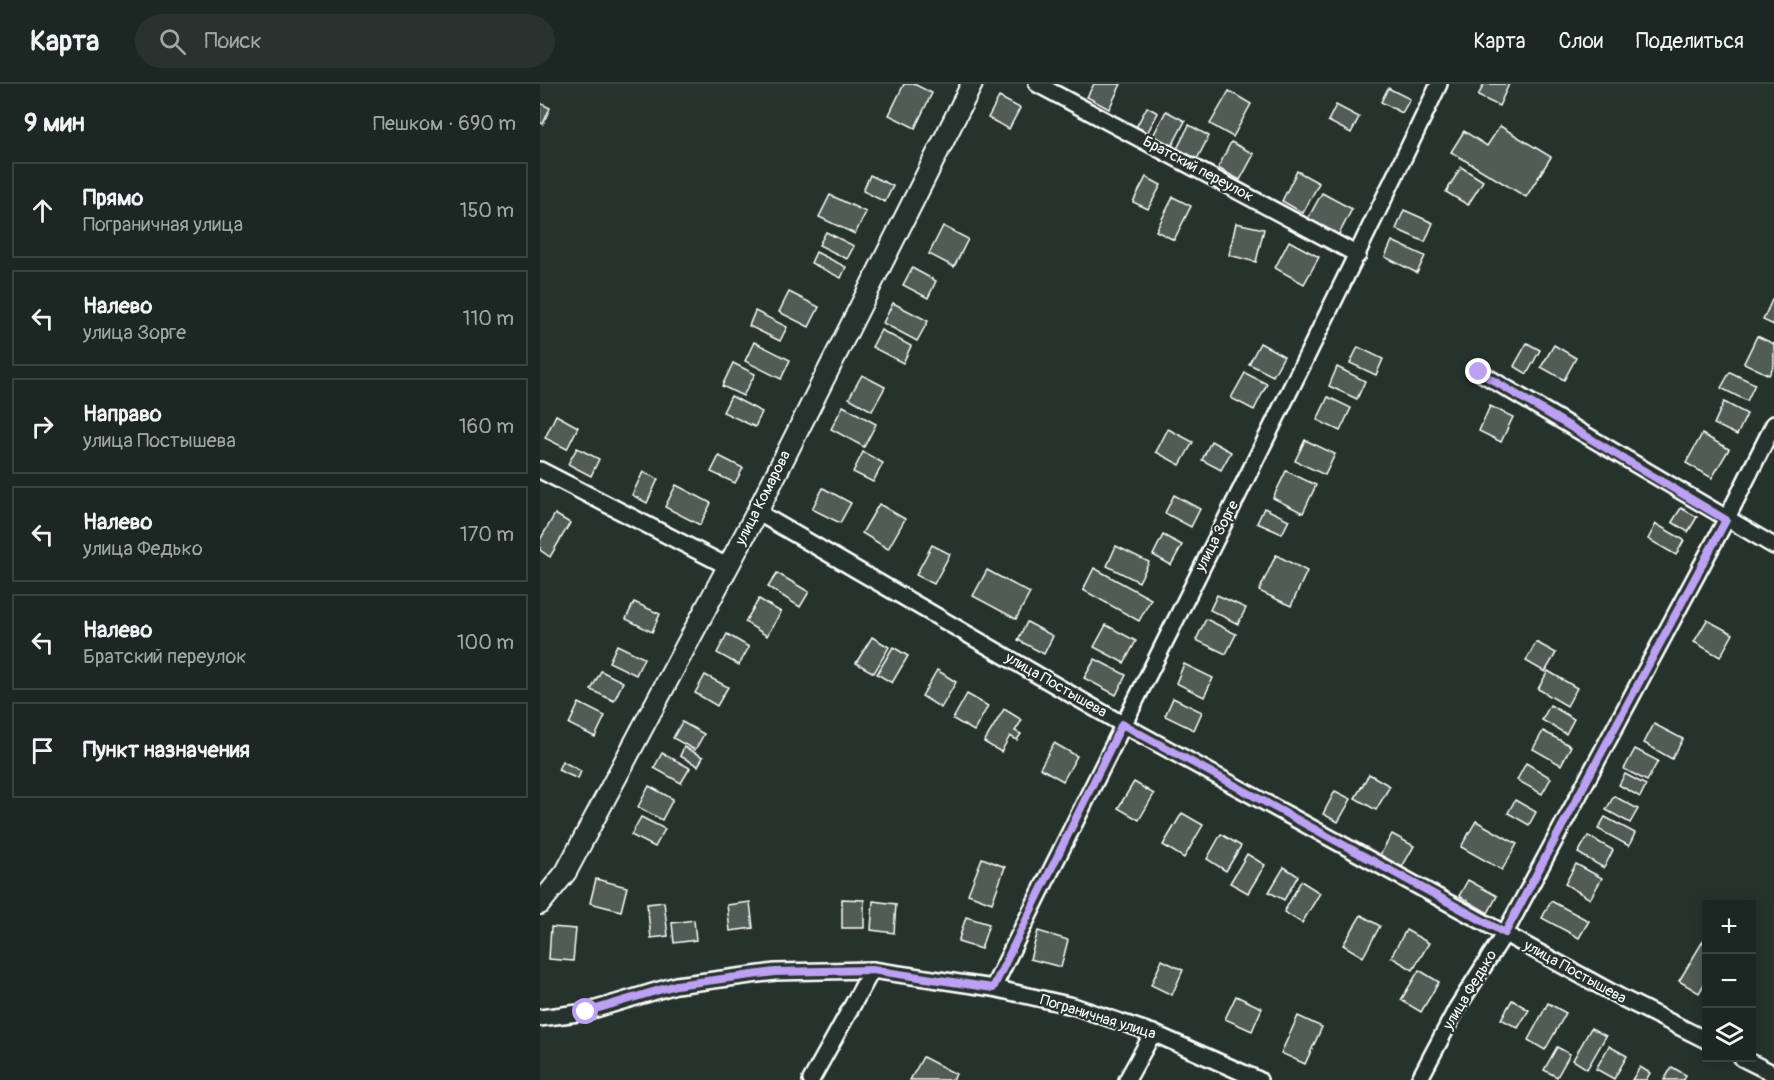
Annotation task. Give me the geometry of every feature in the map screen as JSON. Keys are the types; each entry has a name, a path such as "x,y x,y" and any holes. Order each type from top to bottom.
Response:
{"street":[{"name":"улица Комарова","path":"540,904 566,872 756,512 972,84"},
{"name":"Братский переулок","path":"1037,84 1358,255"},
{"name":"улица Зорге","path":"993,988 1122,724 1358,255 1440,84"},
{"path":"1479,372 1726,520 1774,546"},
{"name":"улица Федько","path":"1419,1080 1457,1008 1505,933 1726,520 1774,424"},
{"path":"540,470 727,566"},
{"name":"улица Постышева","path":"756,512 1122,724 1622,998 1702,1038"},
{"path":"811,1080 872,970"},
{"name":"Пограничная улица","path":"540,1018 586,1012 676,985 775,972 872,970 993,988 1073,1006 1153,1033 1259,1080"},
{"path":"1127,1080 1153,1033"},
{"path":"1750,1062 1774,1074"}],"building":[{"path":"904,84 914,84 932,93 915,128 889,115"},
{"path":"1094,84 1121,84 1109,109 1087,97"},
{"path":"1484,84 1509,84 1499,106 1478,96"},
{"path":"1388,88 1410,99 1402,113 1381,102"},
{"path":"1229,91 1251,104 1233,137 1210,124"},
{"path":"999,97 1020,108 1009,129 988,118"},
{"path":"540,103 550,108 543,124 540,122"},
{"path":"1336,105 1359,117 1351,133 1328,121"},
{"path":"1147,107 1158,113 1145,137 1134,131"},
{"path":"1166,111 1185,121 1172,146 1153,136"},
{"path":"1189,125 1209,136 1197,159 1177,149"},
{"path":"1500,126 1551,157 1526,197 1451,152 1464,131 1487,146"},
{"path":"1231,142 1254,154 1240,180 1218,168"},
{"path":"1461,167 1483,181 1468,205 1446,192"},
{"path":"1297,171 1319,183 1303,213 1282,201"},
{"path":"870,175 893,186 885,202 863,191"},
{"path":"1146,177 1161,185 1148,209 1133,202"},
{"path":"1322,193 1352,209 1337,238 1306,222"},
{"path":"830,195 866,212 855,234 819,217"},
{"path":"1173,197 1191,206 1174,240 1156,231"},
{"path":"1404,210 1433,223 1425,242 1396,229"},
{"path":"1236,223 1264,229 1256,262 1229,255"},
{"path":"943,226 968,239 954,267 929,254"},
{"path":"826,232 854,246 847,259 819,245"},
{"path":"1289,241 1319,257 1304,284 1275,268"},
{"path":"1392,241 1425,256 1417,273 1385,257"},
{"path":"816,252 846,267 841,278 811,263"},
{"path":"912,268 936,281 928,298 903,285"},
{"path":"789,292 819,307 809,327 779,312"},
{"path":"1772,300 1774,301 1774,325 1763,320"},
{"path":"893,303 928,321 917,341 883,323"},
{"path":"755,311 787,327 780,341 749,326"},
{"path":"881,330 911,346 903,363 872,347"},
{"path":"1757,336 1774,344 1774,365 1769,375 1744,363"},
{"path":"754,342 790,360 781,379 745,361"},
{"path":"1260,343 1284,356 1273,376 1249,364"},
{"path":"1527,343 1540,350 1527,374 1514,366"},
{"path":"1554,345 1576,358 1564,380 1541,367"},
{"path":"1358,347 1383,359 1376,375 1350,363"},
{"path":"733,363 755,374 743,396 722,386"},
{"path":"1337,367 1365,381 1357,399 1329,386"},
{"path":"1730,372 1755,384 1747,401 1721,388"},
{"path":"1245,373 1267,384 1254,410 1231,398"},
{"path":"862,375 885,387 872,411 849,398"},
{"path":"731,396 762,412 755,427 723,412"},
{"path":"1328,397 1351,408 1340,431 1317,420"},
{"path":"1724,402 1747,414 1737,435 1714,424"},
{"path":"843,406 876,424 864,447 831,429"},
{"path":"1490,406 1513,417 1501,442 1479,431"},
{"path":"556,415 578,427 567,449 545,438"},
{"path":"1168,429 1193,442 1180,465 1156,452"},
{"path":"1702,434 1729,449 1712,478 1686,463"},
{"path":"1305,440 1335,454 1325,475 1295,461"},
{"path":"1211,441 1231,452 1221,470 1202,460"},
{"path":"577,448 599,459 591,476 568,464"},
{"path":"863,452 883,463 873,482 853,472"},
{"path":"719,456 743,468 735,483 711,472"},
{"path":"1286,471 1316,485 1303,513 1273,498"},
{"path":"643,472 658,479 647,503 632,495"},
{"path":"676,485 711,503 700,525 665,507"},
{"path":"823,488 851,503 840,523 812,509"},
{"path":"1174,495 1200,509 1191,527 1165,513"},
{"path":"879,504 905,519 888,549 862,533"},
{"path":"1264,508 1289,520 1282,534 1257,523"},
{"path":"1681,508 1697,517 1688,532 1672,522"},
{"path":"555,514 570,523 550,557 540,550 540,540"},
{"path":"1656,524 1684,540 1676,555 1648,539"},
{"path":"1163,535 1182,545 1171,565 1153,555"},
{"path":"932,545 950,554 934,584 916,575"},
{"path":"1116,546 1149,562 1139,582 1107,566"},
{"path":"1276,555 1307,571 1291,606 1259,591"},
{"path":"1094,568 1151,599 1139,621 1083,590"},
{"path":"987,570 1030,593 1016,619 973,596"},
{"path":"777,573 809,592 800,607 768,587"},
{"path":"1217,595 1246,608 1238,624 1210,610"},
{"path":"759,599 781,612 767,636 745,622"},
{"path":"634,602 660,614 652,632 626,619"},
{"path":"1206,619 1236,634 1226,654 1196,640"},
{"path":"1707,620 1733,634 1720,657 1694,642"},
{"path":"1027,622 1053,636 1044,654 1018,640"},
{"path":"1106,625 1136,641 1124,663 1094,647"},
{"path":"727,634 749,647 739,665 717,653"},
{"path":"872,637 889,647 874,673 856,663"},
{"path":"1536,642 1556,653 1545,672 1526,661"},
{"path":"617,645 644,658 636,675 609,662"},
{"path":"893,647 908,656 892,683 877,674"},
{"path":"1095,659 1126,675 1116,695 1084,678"},
{"path":"1184,664 1213,678 1204,697 1176,683"},
{"path":"937,670 956,682 941,708 922,696"},
{"path":"601,671 623,682 614,701 591,690"},
{"path":"1548,671 1577,688 1567,706 1538,689"},
{"path":"705,675 728,687 717,706 695,693"},
{"path":"967,694 988,706 974,731 953,719"},
{"path":"1173,698 1202,712 1194,730 1165,716"},
{"path":"579,703 605,716 595,737 569,724"},
{"path":"1550,705 1574,719 1566,734 1542,720"},
{"path":"1004,709 1022,720 1015,731 1021,734 1017,740 1010,736 1001,752 984,742"},
{"path":"682,722 704,734 695,750 673,738"},
{"path":"1654,724 1683,739 1672,759 1644,743"},
{"path":"1543,731 1571,746 1561,765 1533,749"},
{"path":"1054,743 1077,756 1063,781 1040,768"},
{"path":"684,747 703,757 698,766 680,756"},
{"path":"1635,749 1658,761 1647,781 1624,769"},
{"path":"662,753 690,768 681,783 654,768"},
{"path":"562,761 581,771 578,779 558,770"},
{"path":"1526,763 1551,778 1542,794 1517,780"},
{"path":"1369,774 1390,786 1376,810 1355,798"},
{"path":"1625,774 1646,785 1640,797 1619,785"},
{"path":"1134,782 1154,794 1139,820 1118,808"},
{"path":"649,786 673,799 662,820 638,807"},
{"path":"1335,791 1351,799 1338,822 1323,814"},
{"path":"1614,796 1638,809 1630,823 1606,810"},
{"path":"1515,800 1536,812 1529,825 1508,813"},
{"path":"1182,813 1203,825 1184,858 1163,845"},
{"path":"641,817 665,829 655,847 631,835"},
{"path":"1605,817 1635,833 1629,846 1598,829"},
{"path":"1476,821 1517,844 1502,870 1461,847"},
{"path":"1221,834 1241,846 1226,871 1207,859"},
{"path":"1392,834 1414,846 1402,867 1380,855"},
{"path":"1588,836 1613,850 1604,868 1578,853"},
{"path":"1247,854 1265,865 1248,893 1230,883"},
{"path":"982,858 1005,867 992,903 968,894"},
{"path":"1576,864 1602,878 1590,899 1565,884"},
{"path":"1284,867 1298,876 1284,900 1269,892"},
{"path":"596,879 627,887 621,911 590,903"},
{"path":"1468,880 1497,896 1488,913 1459,896"},
{"path":"1301,881 1320,893 1302,923 1284,912"},
{"path":"842,899 864,900 864,928 842,928"},
{"path":"873,901 896,904 894,933 871,930"},
{"path":"1551,901 1589,921 1579,938 1542,918"},
{"path":"664,902 668,936 651,938 647,904"},
{"path":"750,902 753,928 730,931 727,905"},
{"path":"1361,915 1380,926 1363,957 1343,945"},
{"path":"966,917 989,924 981,949 958,942"},
{"path":"694,920 696,940 674,943 672,923"},
{"path":"551,927 576,929 573,961 549,959"},
{"path":"1406,930 1429,943 1413,970 1391,957"},
{"path":"1038,931 1068,940 1061,967 1030,959"},
{"path":"1702,943 1702,988 1699,993 1679,981"},
{"path":"1162,960 1183,970 1172,995 1151,985"},
{"path":"1419,970 1439,982 1421,1012 1401,1000"},
{"path":"1236,996 1262,1008 1252,1031 1225,1019"},
{"path":"1512,1000 1529,1010 1518,1028 1501,1019"},
{"path":"1548,1003 1566,1013 1545,1050 1528,1040"},
{"path":"1298,1016 1322,1027 1305,1064 1281,1053"},
{"path":"1591,1028 1606,1036 1587,1069 1573,1060"},
{"path":"1609,1046 1627,1056 1614,1079 1596,1069"},
{"path":"1557,1047 1570,1054 1557,1077 1544,1070"},
{"path":"923,1057 956,1074 953,1080 910,1080"},
{"path":"1640,1067 1650,1073 1646,1080 1632,1080"},
{"path":"1672,1067 1686,1075 1684,1080 1664,1080"}],"route":[{"path":"586,1012 676,985 775,972 872,970 993,988 1122,724 1505,933 1726,520 1479,372"}]}
